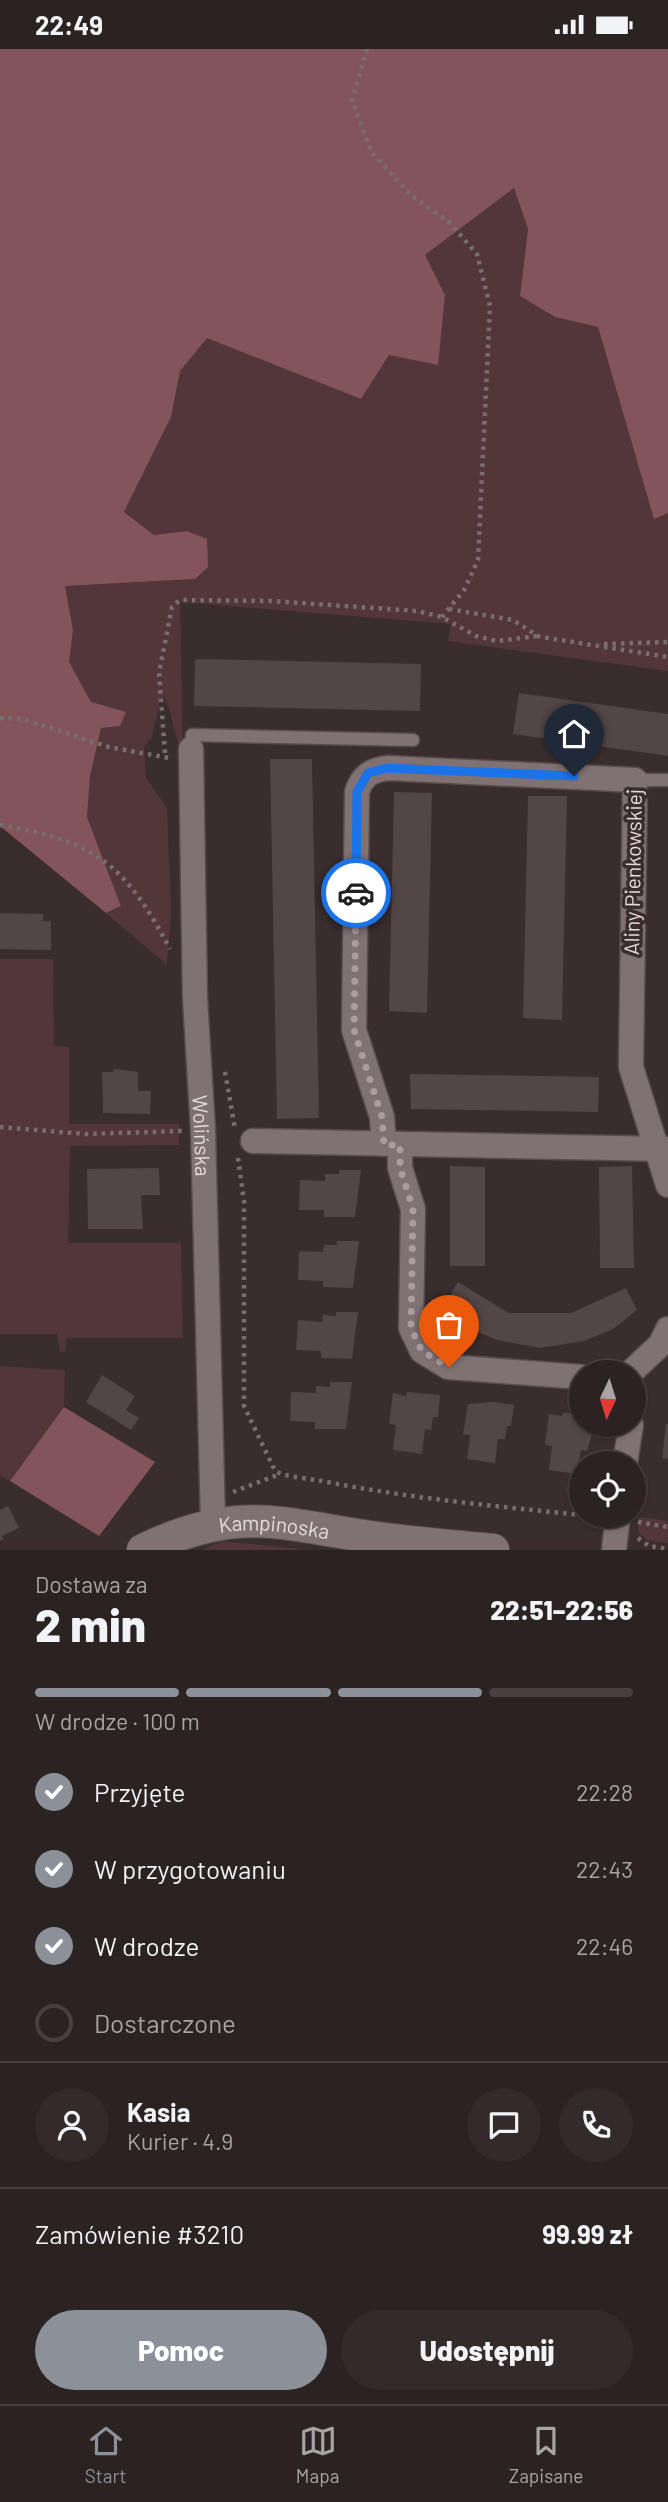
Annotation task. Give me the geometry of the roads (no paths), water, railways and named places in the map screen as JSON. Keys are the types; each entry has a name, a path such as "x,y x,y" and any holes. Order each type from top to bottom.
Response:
{"street":[{"name":"Wolińska","path":"191,755 195,998 204,1130 212,1511"},
{"name":"Aliny Pienkowskiej","path":"569,1376 449,1367 429,1358 418,1346 411,1320 413,1209 354,1030 357,792 368,773 387,768 635,779 629,1043 631,1067 662,1149 668,1185"},
{"path":"242,1143 662,1149"},
{"path":"644,1360 660,1345 668,1329"},
{"name":"Kampinoska","path":"143,1550 212,1511 371,1537 493,1550"},
{"path":"614,1550 622,1528"}],"lane":[{"path":"191,755 192,735 413,740"},
{"path":"635,779 668,780"}]}
